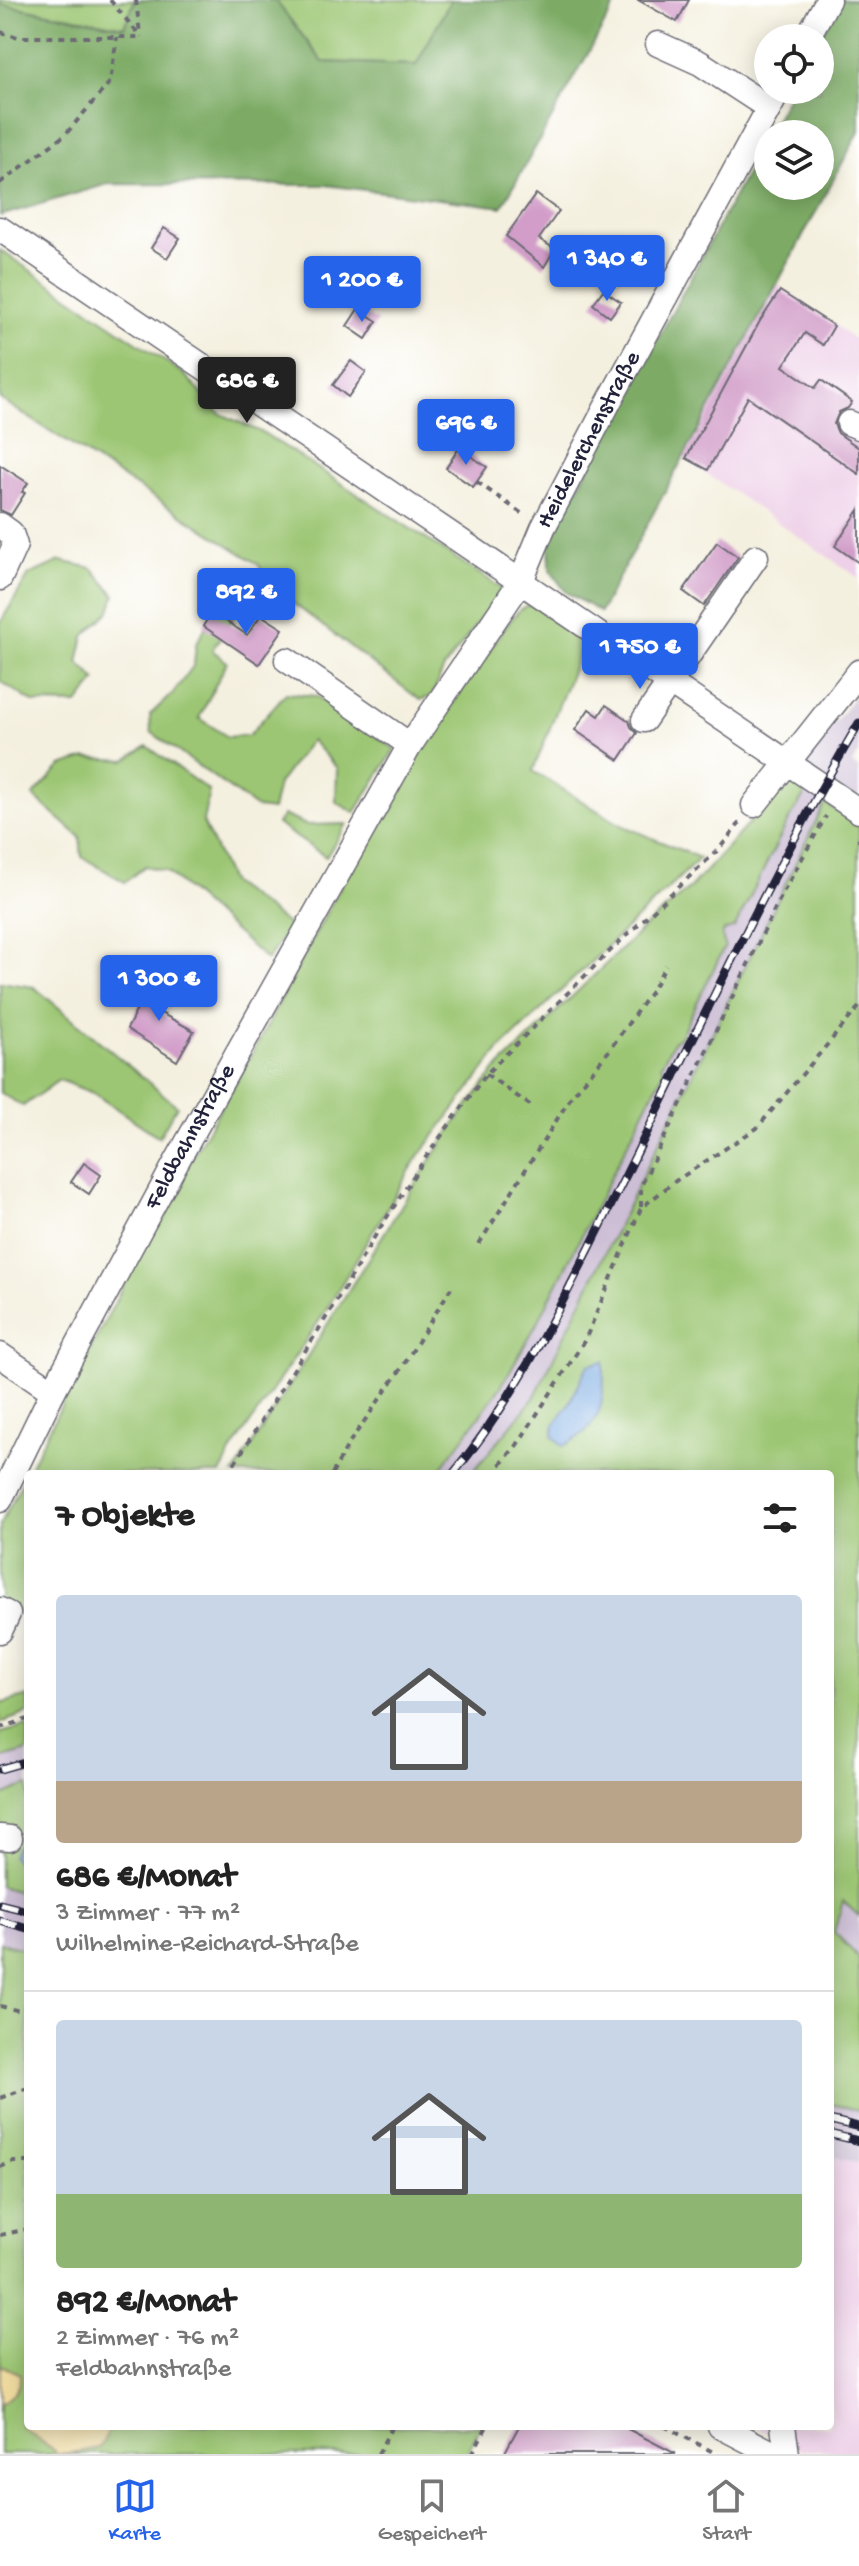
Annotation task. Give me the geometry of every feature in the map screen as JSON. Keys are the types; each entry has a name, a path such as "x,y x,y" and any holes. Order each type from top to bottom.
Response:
{"street":[{"path":"815,24 828,0"},
{"path":"658,44 754,89"},
{"name":"Heidelerchenstraße","path":"521,581 543,528 771,104"},
{"path":"0,229 859,811"},
{"path":"0,578 15,545 11,533 1,526"},
{"path":"644,720 756,557"},
{"name":"Feldbahnstraße","path":"0,1500 53,1391 173,1168 410,745 521,581"},
{"path":"287,660 410,745"},
{"path":"754,805 859,672"},
{"path":"0,1355 53,1391"},
{"path":"0,1610 8,1614 0,1631"},
{"path":"728,2430 774,2454"},
{"path":"784,2430 787,2454"}],"path":[{"path":"110,0 141,37"},
{"path":"136,0 141,37"},
{"path":"0,32 18,37 141,37"},
{"path":"0,183 65,135 110,82 117,37"},
{"path":"477,482 543,528"},
{"path":"495,1470 517,1445 585,1340 641,1208 641,1186 782,894 837,796"},
{"path":"231,1470 378,1231 486,1074 719,849 754,805"},
{"path":"479,1244 571,1097 617,1040 666,965"},
{"path":"641,1208 674,1182 757,1128 859,1007"},
{"path":"486,1074 534,1108"},
{"path":"334,1470 451,1288"},
{"path":"0,1728 24,1720"},
{"path":"0,2006 24,2012"},
{"path":"0,2098 24,2089"},
{"path":"0,2167 24,2162"},
{"path":"0,2235 24,2230"},
{"path":"378,2454 390,2430"},
{"path":"472,2454 485,2430"},
{"path":"672,2430 717,2454"}],"shaded area":[{"path":"778,285 859,342 859,578 682,457"},
{"path":"859,690 859,753 852,764 859,769 859,800 825,804 534,1398 474,1470 440,1470 470,1431 539,1320 664,1071 661,1065 674,1041 680,1037 725,946 724,931 807,790 793,780"},
{"path":"24,1752 24,1787 0,1797 0,1759"},
{"path":"0,1886 24,1894 24,1949 0,1943"},
{"path":"843,1900 859,1916 859,1958 834,1932"},
{"path":"834,2105 859,2110 859,2163 834,2157"},
{"path":"834,2157 859,2163 859,2454 803,2450 762,2430 834,2430"}],"green space":[{"path":"0,0 135,0 124,27 0,4"},
{"path":"135,0 275,0 323,62 416,65 451,0 618,0 502,207 325,185 108,184 0,216 0,4 124,27"},
{"path":"275,0 451,0 416,65 323,62"},
{"path":"840,0 859,0 859,132 834,178 834,120 775,120 784,104 834,104 834,24 827,24"},
{"path":"754,159 754,200 822,200 600,612 566,592 550,570 549,542"},
{"path":"0,250 184,374 219,413 265,434 503,589 444,668 432,696 420,700 276,590 258,564 0,399"},
{"path":"60,561 92,568 115,595 110,611 84,636 78,662 96,680 78,704 34,703 0,681 0,623 29,575"},
{"path":"248,578 254,588 212,650 227,662 199,718 228,737 249,735 286,693 316,696 395,749 355,813 336,802 337,768 311,740 278,784 272,810 257,808 151,732 150,715 173,693 194,665 196,644 233,579"},
{"path":"528,605 536,606 584,641 533,771 621,825 700,858 500,1049 416,1160 323,1315 222,1470 28,1470 170,1195 259,1041 339,889 404,776 520,609"},
{"path":"147,746 209,791 203,822 231,883 290,926 267,960 166,871 145,866 125,882 82,857 80,837 33,796 61,766 86,758 126,760"},
{"path":"793,780 808,789 785,827 735,927 724,931 725,946 680,1037 674,1041 661,1065 664,1071 539,1320 502,1385 440,1470 236,1470 413,1187 460,1116 495,1071 640,931 692,886 760,811"},
{"path":"825,803 859,826 859,1916 843,1901 834,1932 834,1470 474,1470 534,1398"},
{"path":"283,815 306,825 347,824 326,857 277,824"},
{"path":"0,982 34,987 177,1106 159,1137 93,1093 59,1080 23,1106 0,1093"},
{"path":"24,1478 24,1615 0,1600 0,1525"},
{"path":"24,1697 24,1714 0,1723 0,1704"},
{"path":"24,1727 24,1752 0,1759 0,1733"},
{"path":"24,1787 24,1894 0,1886 0,1797"},
{"path":"834,1932 859,1958 859,2110 834,2105"},
{"path":"0,1943 24,1949 24,2430 479,2430 467,2454 0,2454"}],"sand":[{"path":"0,2367 20,2374 20,2379 14,2392 0,2404"},
{"path":"24,2410 24,2430 108,2432 100,2448 55,2454 21,2428"}],"water":[{"path":"604,1361 599,1411 587,1430 563,1446 553,1436 555,1424 569,1404 588,1365"},
{"path":"18,1844 24,1844 24,1866 20,1866 12,1856"}],"building":[{"path":"638,0 689,0 677,22"},
{"path":"536,194 559,211 539,239 555,249 544,267 506,236"},
{"path":"164,228 180,238 167,258 151,248"},
{"path":"603,290 621,302 610,317 593,304"},
{"path":"780,291 834,326 823,345 805,333 783,366 815,388 821,380 852,402 839,412 834,424 838,433 859,448 859,474 748,397 708,470 686,458 760,321"},
{"path":"358,309 377,321 366,339 347,326"},
{"path":"351,361 366,372 348,397 333,385"},
{"path":"448,406 472,423 461,440 437,423"},
{"path":"459,448 487,467 473,487 446,468"},
{"path":"0,465 28,483 11,515 0,510"},
{"path":"859,510 859,563 835,546"},
{"path":"717,542 738,557 704,606 683,591"},
{"path":"212,612 247,635 261,615 283,629 259,664 203,626"},
{"path":"606,705 629,721 637,733 619,760 575,730 589,709 599,716"},
{"path":"154,976 170,984 157,1011 194,1031 177,1061 127,1029"},
{"path":"84,1163 101,1175 89,1194 71,1182"},
{"path":"517,2430 630,2430 676,2454 504,2454"}],"railway":[{"path":"456,1470 503,1405 546,1332 766,892 859,723"},
{"path":"0,1769 24,1762"},
{"path":"0,1904 24,1910"},
{"path":"0,1921 24,1928"},
{"path":"834,2121 859,2127"},
{"path":"834,2135 859,2141"}]}
